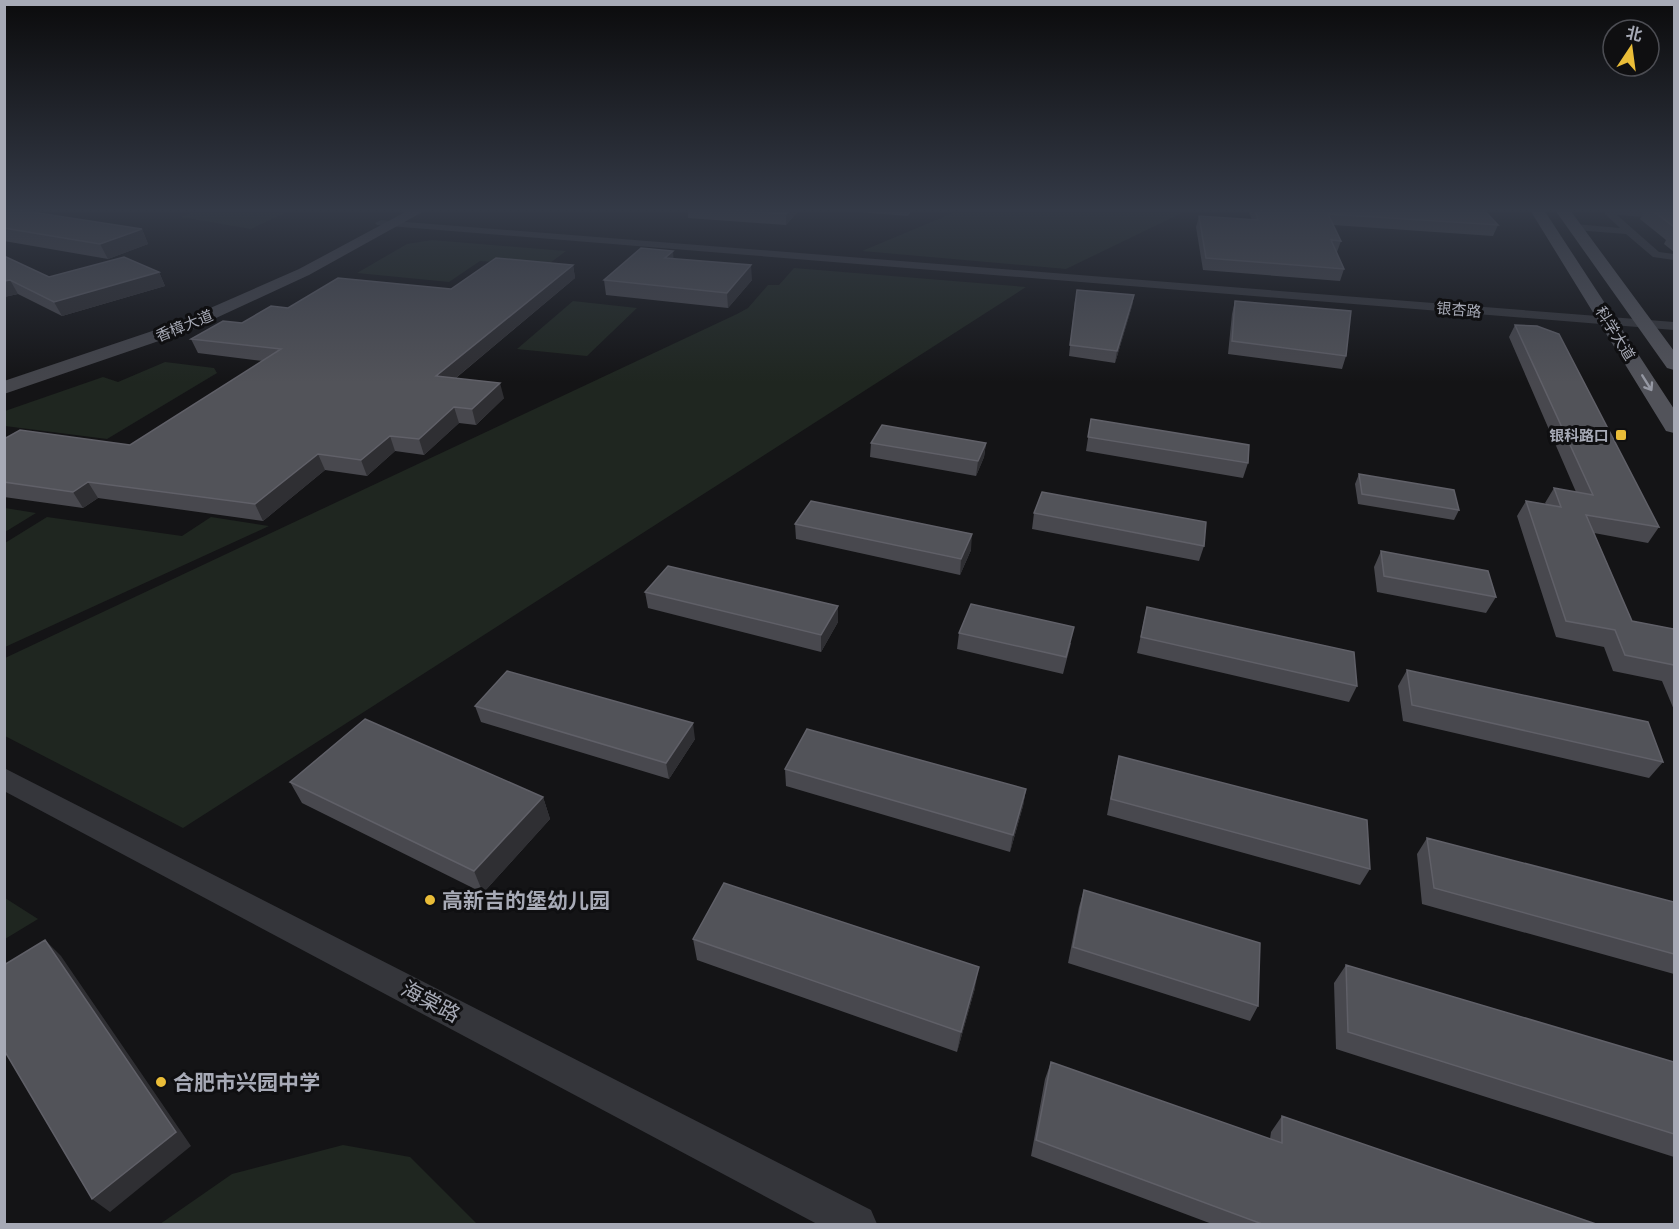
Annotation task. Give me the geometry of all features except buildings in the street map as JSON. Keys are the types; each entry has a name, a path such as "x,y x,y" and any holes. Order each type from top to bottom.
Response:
{"main road":[{"name":"香樟大道","path":"4,377 166,324 299,267"},
{"name":"香樟大道","path":"4,388 182,327 313,267"},
{"name":"科学大道","path":"1574,267 1674,426"},
{"name":"科学大道","path":"1605,267 1674,364"}],"street":[{"name":"银杏路","path":"940,267 1674,326"},
{"name":"海棠路","path":"4,778 857,1224"}],"shaded area":[{"path":"367,267 471,267 449,282 357,273"},
{"path":"794,268 1026,287 183,828 5,736 5,658 737,314 748,308 768,285 779,285"},
{"path":"573,301 637,308 587,356 517,349"},
{"path":"165,362 214,368 217,373 107,439 5,426 5,411 103,377 118,382"},
{"path":"5,508 36,513 5,532"},
{"path":"47,517 182,536 211,517 269,526 5,647 5,543"},
{"path":"5,898 38,919 4,939"},
{"path":"343,1145 410,1157 477,1224 160,1224 232,1174"}],"place":[{"name":"银科路口","path":"1621,435"},
{"name":"高新吉的堡幼儿园","path":"430,900"},
{"name":"合肥市兴园中学","path":"161,1082"}]}
